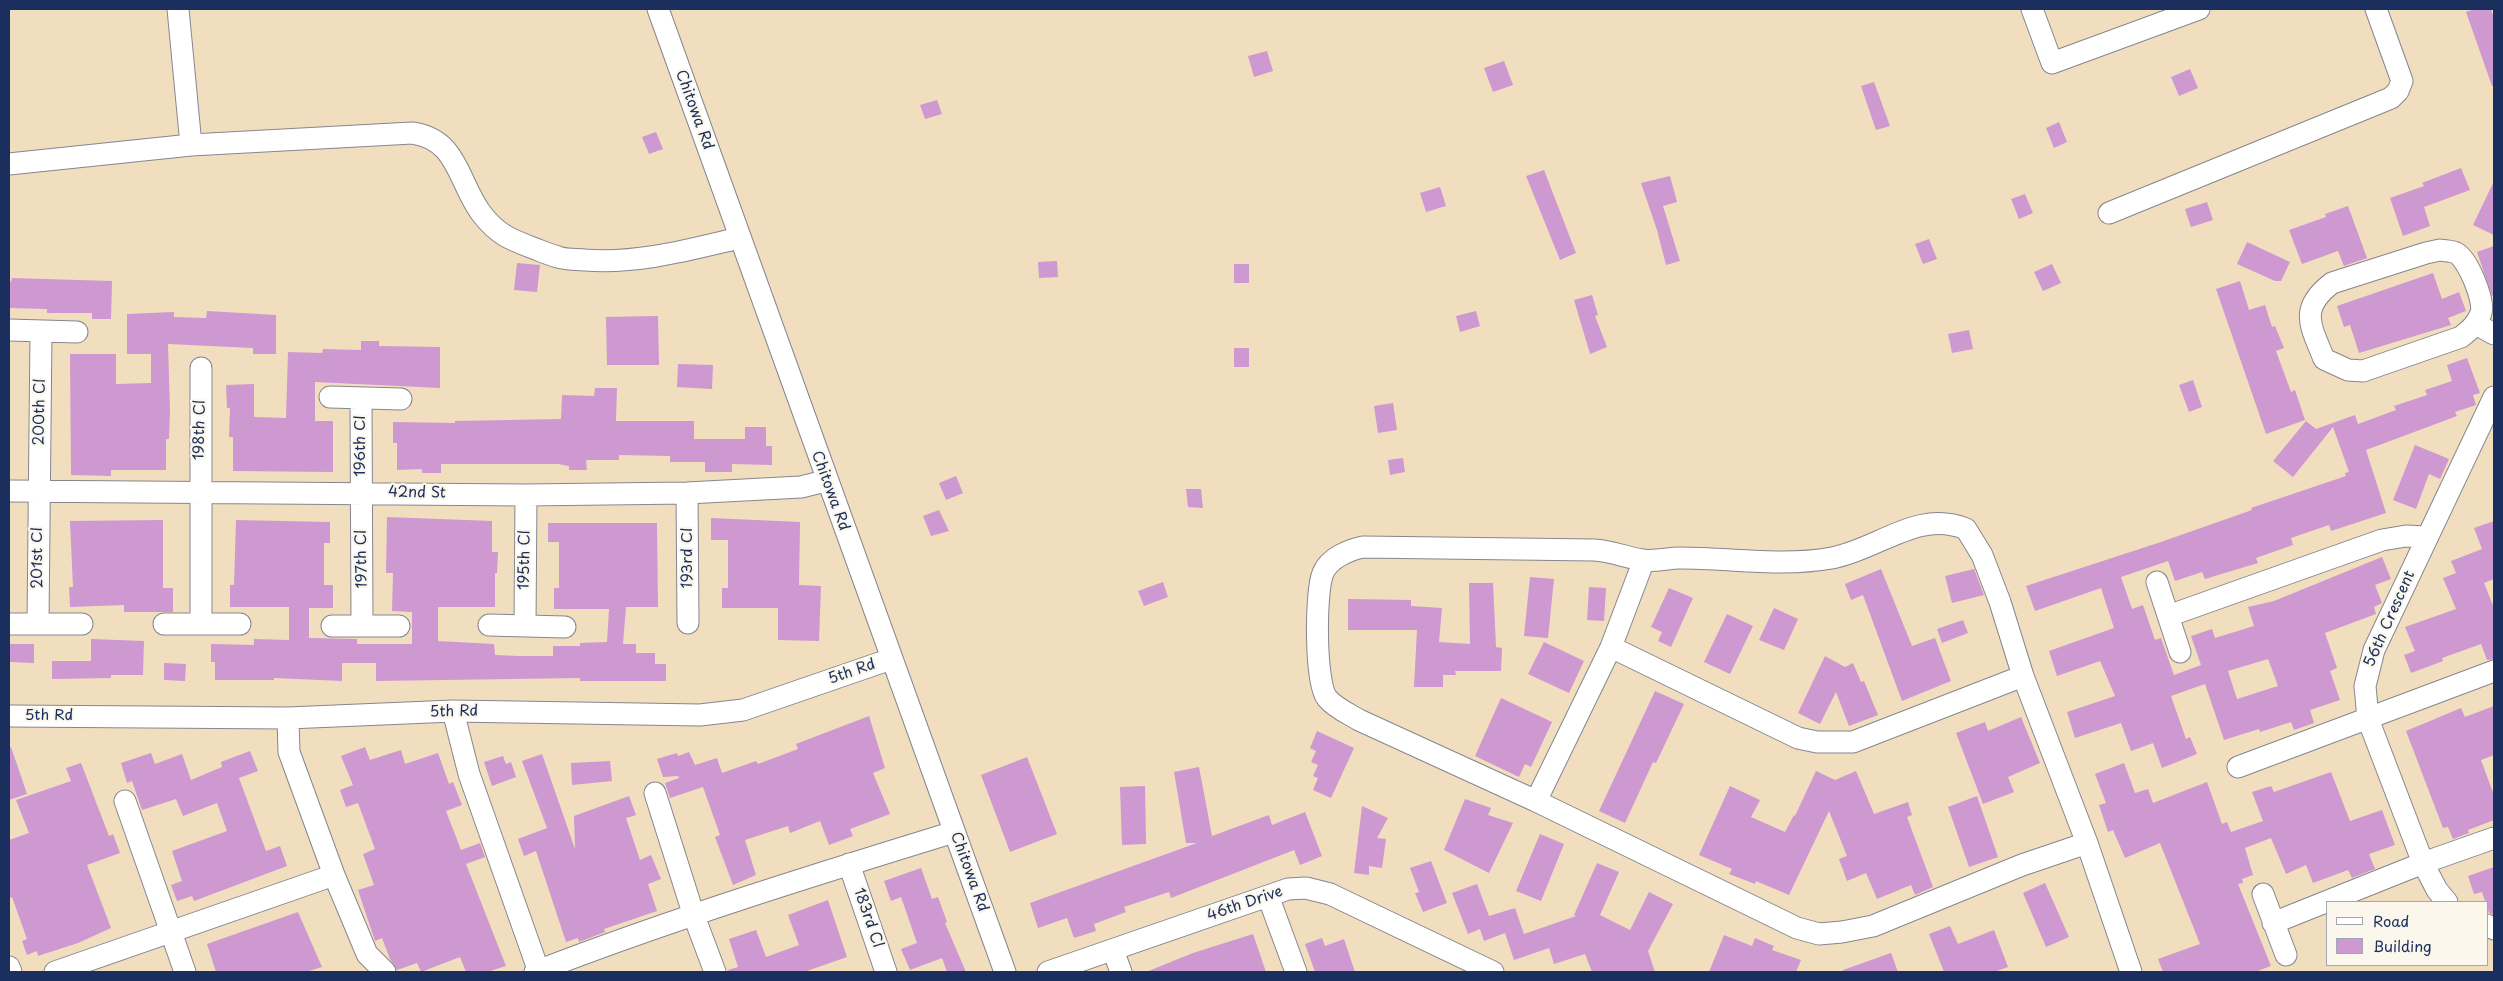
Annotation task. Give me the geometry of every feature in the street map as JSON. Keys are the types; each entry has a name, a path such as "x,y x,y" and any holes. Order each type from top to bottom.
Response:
{"street":[{"path":"178,9 191,145"},
{"name":"Chitowa Rd","path":"658,9 739,238 783,355 825,481 1005,972"},
{"path":"2032,9 2052,63 2199,9"},
{"path":"2109,213 2391,98 2398,91 2402,81 2376,9"},
{"path":"9,164 191,145 412,133 428,136 443,147 452,158 480,211 498,232 506,238 560,258 602,261 660,256 739,238"},
{"path":"2440,250 2456,253 2466,262 2482,302 2481,311 2485,329 2363,371 2348,370 2324,359 2309,323 2312,305 2320,293 2332,283 2440,250"},
{"path":"9,330 77,332"},
{"name":"200th Cl","path":"38,492 41,331"},
{"name":"198th Cl","path":"200,493 201,368"},
{"path":"330,397 401,399"},
{"name":"56th Crescent","path":"2446,901 2437,890 2423,863 2368,719 2365,686 2374,650 2427,537 2489,422 2494,397"},
{"name":"196th Cl","path":"361,399 361,493"},
{"name":"42nd St","path":"9,491 526,495 687,493 801,487 825,481"},
{"name":"201st Cl","path":"38,492 38,624"},
{"path":"200,493 201,624"},
{"name":"197th Cl","path":"361,493 362,626"},
{"name":"193rd Cl","path":"687,493 688,623"},
{"name":"195th Cl","path":"525,626 526,495"},
{"path":"2087,843 2022,864 1873,926 1819,934 1797,928 1536,801 1359,720 1327,698 1320,682 1318,667 1319,588 1323,572 1347,551 1363,547 1602,550 1644,560 1679,558 1795,563 1857,552 1912,527 1941,522 1966,529 1982,556 2000,602 2023,676 2087,843 2131,972"},
{"path":"2168,616 2382,540 2406,536 2427,537"},
{"path":"1536,801 1612,647 1644,560"},
{"path":"2158,582 2180,652"},
{"path":"9,624 82,624"},
{"path":"164,624 240,624"},
{"path":"489,625 565,627"},
{"path":"332,626 399,626"},
{"path":"1612,647 1798,738 1817,742 1853,742 2023,676"},
{"name":"5th Rd","path":"9,716 288,718 453,711 700,716 743,710 890,659"},
{"path":"2238,766 2368,719 2494,670"},
{"path":"453,711 469,774 538,972 694,916 849,864 954,832"},
{"path":"288,718 289,752 334,875 367,954 386,972"},
{"path":"655,793 694,916 715,972"},
{"path":"125,801 185,972"},
{"path":"2328,901 2423,863 2494,838"},
{"name":"183rd Cl","path":"849,864 886,972"},
{"path":"55,972 334,875"},
{"name":"46th Drive","path":"1048,972 1288,889 1306,888 1330,894 1493,972"},
{"path":"2263,894 2286,956"},
{"path":"1268,896 1296,972"},
{"path":"2273,923 2326,902"},
{"path":"1113,950 1121,972"},
{"path":"9,967 11,972"}],"building":[{"path":"2475,9 2491,9 2494,18 2494,86 2492,86 2466,12"},
{"path":"1267,51 1273,71 1254,77 1248,56"},
{"path":"1504,61 1513,85 1493,92 1484,68"},
{"path":"2190,69 2198,88 2179,96 2171,77"},
{"path":"1874,82 1890,126 1876,130 1861,86"},
{"path":"937,100 942,114 925,119 920,105"},
{"path":"2059,122 2067,142 2054,148 2046,128"},
{"path":"656,132 663,149 649,154 642,137"},
{"path":"2461,168 2470,190 2424,207 2430,226 2403,236 2390,198 2424,186 2422,183"},
{"path":"1544,170 1576,253 1560,260 1526,176"},
{"path":"1670,176 1677,202 1663,206 1680,261 1666,265 1657,230 1641,183"},
{"path":"2494,181 2494,235 2473,225"},
{"path":"1440,187 1446,206 1426,212 1420,193"},
{"path":"2025,194 2033,213 2019,219 2011,199"},
{"path":"2207,202 2213,220 2191,227 2185,209"},
{"path":"2348,206 2367,258 2344,266 2338,251 2302,264 2289,230 2326,217 2325,214"},
{"path":"1929,239 1937,259 1923,264 1915,244"},
{"path":"2247,242 2290,262 2281,281 2275,281 2237,264"},
{"path":"2494,246 2494,296 2492,296 2477,252"},
{"path":"1057,261 1058,277 1039,278 1038,262"},
{"path":"517,263 540,265 537,292 514,290"},
{"path":"1234,264 1249,264 1249,283 1234,283"},
{"path":"2052,264 2061,283 2043,291 2034,272"},
{"path":"2433,273 2442,299 2459,292 2466,311 2448,318 2451,325 2359,353 2350,325 2344,327 2337,306"},
{"path":"12,278 112,281 111,319 92,319 92,313 47,313 47,309 9,308 9,281 11,282"},
{"path":"2240,281 2249,310 2265,305 2272,327 2275,326 2284,348 2276,351 2291,392 2295,390 2305,420 2266,434 2216,289"},
{"path":"1592,295 1598,315 1595,316 1607,347 1590,354 1574,300"},
{"path":"207,311 276,315 276,354 253,354 253,348 168,344 170,411 169,439 166,439 166,470 111,470 111,476 71,475 70,354 116,354 116,384 151,383 151,354 127,354 127,314 174,312 174,317 206,318"},
{"path":"1476,311 1480,326 1460,332 1456,316"},
{"path":"658,316 659,365 607,365 606,317"},
{"path":"1969,330 1973,349 1952,353 1948,334"},
{"path":"361,341 379,341 379,346 440,347 440,388 315,382 315,421 333,421 333,472 233,471 233,437 229,437 230,408 227,408 226,385 254,384 254,417 286,418 288,352 322,353 323,349 361,350"},
{"path":"1234,348 1249,348 1249,367 1234,367"},
{"path":"2467,358 2480,393 2473,395 2476,405 2455,412 2457,416 2366,450 2386,513 2331,531 2329,525 2291,538 2293,545 2256,558 2258,563 2205,579 2202,572 2175,581 2168,561 2121,577 2132,609 2143,605 2155,640 2161,638 2174,675 2201,665 2191,636 2212,629 2215,638 2254,626 2248,607 2274,601 2382,557 2391,579 2375,585 2382,603 2374,607 2376,614 2325,633 2337,668 2330,671 2340,700 2310,710 2314,723 2294,730 2291,722 2260,732 2259,729 2224,740 2205,684 2171,696 2186,739 2190,737 2197,754 2162,768 2153,743 2131,751 2121,723 2075,738 2067,712 2115,696 2100,661 2057,676 2049,651 2114,628 2101,588 2035,611 2026,586 2161,542 2252,510 2251,508 2346,476 2345,473 2349,472 2333,427 2293,477 2273,461 2306,421 2316,429 2355,415 2358,424 2396,410 2394,406 2427,395 2425,390 2452,381 2447,365","holes":["2268,659 2278,686 2237,699 2228,671"]},
{"path":"678,364 713,365 712,389 677,387"},
{"path":"2193,380 2202,407 2189,412 2179,385"},
{"path":"595,388 617,388 616,421 694,421 694,439 745,439 745,427 766,427 766,446 772,446 772,465 732,464 732,472 705,472 705,462 670,462 670,456 619,455 619,460 586,460 587,470 569,470 569,466 558,464 441,464 441,473 422,473 422,469 397,470 397,443 393,443 393,422 455,423 455,421 561,419 562,395 594,396"},
{"path":"1393,403 1397,430 1378,433 1374,406"},
{"path":"2415,445 2449,459 2440,479 2429,474 2416,509 2393,500"},
{"path":"1403,458 1405,472 1390,475 1388,460"},
{"path":"956,476 963,493 946,500 939,483"},
{"path":"1186,489 1201,489 1203,508 1188,507"},
{"path":"939,510 949,531 931,536 923,516"},
{"path":"387,517 492,521 492,552 498,552 497,573 495,573 495,607 438,607 438,641 494,644 495,655 518,656 553,656 553,646 580,646 580,643 607,642 609,609 554,609 554,588 559,588 559,542 548,542 548,523 657,523 658,607 626,607 623,644 636,644 636,653 655,653 655,664 666,664 666,681 580,681 580,678 376,681 376,663 342,663 342,681 274,678 274,680 215,680 215,662 211,662 211,644 254,645 254,639 289,640 289,607 230,607 230,585 234,585 236,520 330,522 330,543 324,543 324,585 333,585 333,608 309,608 309,638 357,639 357,644 412,644 412,612 392,611 393,573 386,573"},
{"path":"711,518 800,522 799,585 821,586 819,641 778,640 778,608 722,608 722,588 728,588 728,540 711,540"},
{"path":"163,520 163,588 173,588 173,612 124,612 124,605 70,607 69,587 73,587 70,521"},
{"path":"2494,521 2494,579 2484,583 2494,608 2494,659 2487,660 2481,644 2442,658 2443,661 2411,673 2404,655 2415,651 2405,627 2456,609 2443,578 2456,573 2451,561 2482,549 2474,528"},
{"path":"1881,569 1912,646 1935,638 1951,681 1902,701 1863,595 1851,600 1845,584"},
{"path":"1974,569 1984,595 1952,603 1945,576"},
{"path":"1530,577 1554,579 1548,638 1524,636"},
{"path":"1163,582 1168,597 1144,606 1138,591"},
{"path":"1469,583 1493,583 1496,647 1502,648 1501,671 1455,671 1456,675 1443,675 1443,687 1414,687 1417,630 1348,630 1348,599 1411,600 1411,606 1442,608 1439,642 1470,644"},
{"path":"1589,587 1606,588 1604,621 1587,620"},
{"path":"1669,588 1693,598 1671,647 1658,641 1662,632 1651,627"},
{"path":"1774,608 1798,619 1784,650 1759,640"},
{"path":"1727,614 1753,626 1730,674 1704,662"},
{"path":"1963,620 1968,633 1942,643 1937,629"},
{"path":"91,639 144,641 143,675 111,675 111,678 52,679 52,661 91,661"},
{"path":"1544,642 1584,661 1569,693 1528,674"},
{"path":"9,644 34,644 34,663 9,662"},
{"path":"1825,656 1845,667 1853,663 1861,682 1864,681 1878,715 1849,726 1836,692 1820,724 1798,713"},
{"path":"164,663 186,664 185,681 164,680"},
{"path":"1655,691 1684,704 1656,763 1653,762 1625,823 1599,811"},
{"path":"1501,698 1552,722 1531,767 1525,764 1519,777 1475,756"},
{"path":"2494,706 2494,755 2481,760 2494,795 2494,820 2468,830 2469,833 2453,839 2448,827 2443,828 2406,731 2461,708 2465,717"},
{"path":"869,716 885,768 873,773 890,814 850,829 853,836 829,845 820,821 790,833 788,826 745,840 756,875 733,885 715,837 720,835 703,787 670,798 665,783 679,778 678,776 663,777 657,759 677,753 678,756 689,752 695,765 717,758 722,773 756,761 758,764 798,749 796,744"},
{"path":"2021,717 2040,763 2008,777 2014,792 1983,804 1956,733 1985,722 1988,731"},
{"path":"1317,731 1354,748 1331,798 1313,790 1318,778 1313,776 1318,765 1311,762 1316,751 1310,748"},
{"path":"11,747 27,794 9,800 9,748"},
{"path":"365,747 370,760 401,750 405,764 438,753 449,784 453,782 462,805 446,811 461,850 480,843 485,857 466,864 506,966 487,972 466,972 460,957 421,972 417,963 397,970 390,959 382,938 375,941 358,890 374,885 363,854 375,849 358,803 346,807 340,790 353,785 341,756"},
{"path":"250,751 258,771 239,778 266,851 280,846 287,866 194,901 192,896 177,901 171,885 182,881 172,851 227,831 217,803 183,816 176,799 142,810 132,781 127,783 121,763 151,753 155,764 182,754 191,780 222,767 221,762"},
{"path":"542,754 575,849 574,816 629,796 636,815 626,818 640,860 651,855 661,879 648,884 657,911 604,929 605,932 579,942 578,938 566,942 536,851 524,856 518,839 547,828 522,761"},
{"path":"503,756 506,764 511,762 516,777 492,786 484,762"},
{"path":"1027,757 1057,834 1010,852 981,775"},
{"path":"610,761 612,781 572,785 571,763"},
{"path":"81,763 109,836 113,834 120,853 87,865 111,928 78,943 38,956 37,951 27,955 22,941 27,939 12,897 9,898 9,840 29,833 16,800 71,781 66,768"},
{"path":"2124,763 2135,793 2148,789 2153,803 2207,782 2222,824 2227,822 2231,832 2263,821 2252,792 2271,786 2274,792 2331,772 2350,821 2382,810 2395,845 2369,854 2375,869 2352,878 2348,870 2313,883 2306,865 2286,874 2271,838 2245,848 2253,875 2242,879 2243,883 2238,884 2271,966 2255,972 2163,972 2158,959 2200,944 2160,843 2125,858 2113,830 2108,832 2099,805 2106,803 2095,774"},
{"path":"1199,767 1212,836 1269,815 1272,825 1305,812 1322,856 1300,865 1294,850 1171,898 1169,892 1124,907 1126,912 1094,924 1096,931 1074,938 1067,918 1038,928 1030,903 1197,843 1186,843 1174,772"},
{"path":"1816,771 1835,780 1856,771 1874,814 1908,802 1912,815 1907,817 1933,887 1915,895 1911,885 1877,899 1866,873 1847,881 1839,859 1847,856 1829,811 1789,895 1756,881 1755,884 1729,874 1732,869 1699,855 1730,786 1760,800 1751,817 1785,832 1795,816"},
{"path":"1145,786 1146,844 1122,845 1120,787"},
{"path":"1977,796 1998,857 1969,867 1948,807"},
{"path":"1465,799 1491,808 1488,815 1513,823 1489,873 1444,850"},
{"path":"1362,806 1388,818 1377,838 1386,839 1382,868 1369,866 1369,875 1354,873"},
{"path":"1540,834 1564,844 1541,901 1516,891"},
{"path":"1431,861 1447,903 1423,912 1415,893 1419,892 1410,868"},
{"path":"1597,863 1619,872 1600,915 1630,930 1649,892 1673,904 1648,951 1655,972 1592,972 1585,954 1554,964 1549,948 1514,960 1505,933 1484,941 1480,929 1468,934 1452,893 1477,884 1489,916 1515,908 1524,934 1576,916 1574,915"},
{"path":"2494,867 2494,915 2489,913 2488,901 2485,901 2482,892 2474,894 2468,876"},
{"path":"921,868 932,899 938,897 947,922 945,923 966,972 947,972 942,958 910,970 901,949 917,943 901,897 891,901 884,881"},
{"path":"2045,883 2069,937 2046,947 2023,893"},
{"path":"828,900 847,957 804,972 729,972 728,970 738,967 729,939 756,930 766,957 799,945 788,915"},
{"path":"298,912 322,967 306,972 216,972 207,944"},
{"path":"1950,926 1958,944 1994,930 2008,967 1994,972 1944,972 1929,934"},
{"path":"1253,934 1266,972 1146,972 1193,953"},
{"path":"1724,935 1752,946 1755,938 1774,946 1772,950 1801,960 1796,972 1709,972"},
{"path":"1322,938 1325,946 1344,939 1355,972 1315,972 1305,944"},
{"path":"1891,953 1898,972 1843,972 1843,970"}]}
